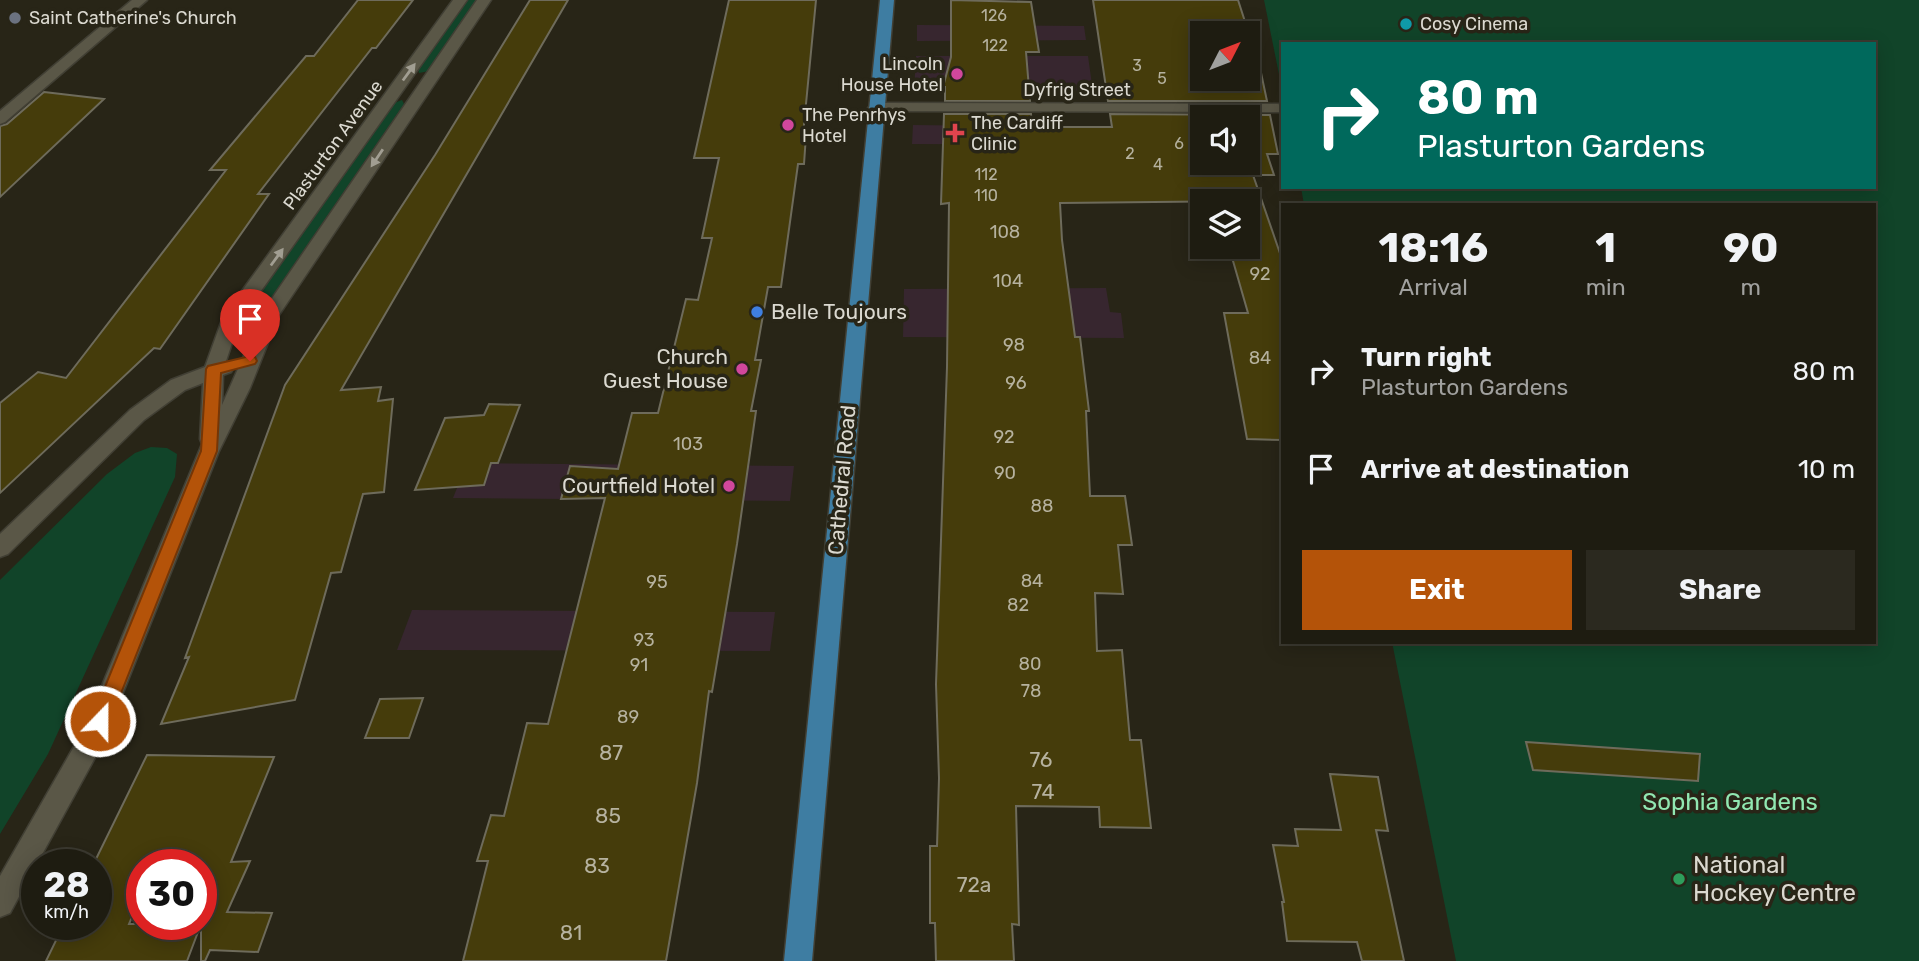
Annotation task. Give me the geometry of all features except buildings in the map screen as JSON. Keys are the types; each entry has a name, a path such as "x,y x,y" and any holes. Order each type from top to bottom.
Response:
{"main road":[{"name":"Cathedral Road","path":"798,961 887,0"}],"street":[{"path":"0,119 140,0"},
{"name":"Plasturton Avenue","path":"209,451 214,369 227,329 460,0"},
{"name":"Plasturton Avenue","path":"0,903 94,735 209,451 270,314 484,0"},
{"name":"Dyfrig Street","path":"876,108 1278,109"},
{"path":"0,548 137,415 178,385 214,369 250,361"}],"shaded area":[{"path":"917,25 1084,26 1086,40 917,41"},
{"path":"916,56 1088,56 1093,92 914,91"},
{"path":"913,125 1097,127 1100,145 912,144"},
{"path":"1106,288 1110,312 1121,313 1124,338 903,337 904,289"},
{"path":"467,463 794,466 790,501 453,498"},
{"path":"412,610 775,612 770,651 397,650"}],"green space":[{"path":"467,0 477,0 429,71 419,73 418,69"},
{"name":"Sophia Gardens","path":"1264,0 1919,0 1919,961 1456,961 1392,644 1876,644 1876,203 1304,203 1301,189 1876,189 1876,42 1281,42 1281,84"},
{"path":"402,100 404,104 262,311 249,315 249,309 394,103"},
{"path":"151,447 167,448 177,454 175,477 48,754 0,834 0,580 107,474 135,453"}],"place":[{"name":"Saint Catherine's Church","path":"15,18"},
{"name":"Cosy Cinema","path":"1406,24"},
{"name":"Lincoln House Hotel","path":"957,74"},
{"name":"The Penrhys Hotel","path":"788,125"},
{"name":"The Cardiff Clinic","path":"955,133"},
{"name":"Belle Toujours","path":"757,312"},
{"name":"Church Guest House","path":"742,369"},
{"name":"Courtfield Hotel","path":"729,486"},
{"name":"National Hockey Centre","path":"1679,879"}],"route":[{"path":"100,721 209,451 214,369 250,361"}]}
